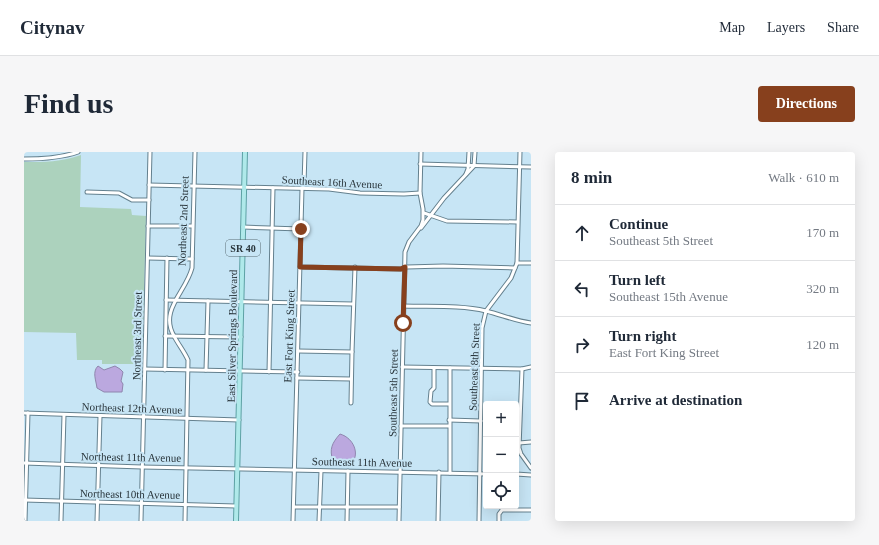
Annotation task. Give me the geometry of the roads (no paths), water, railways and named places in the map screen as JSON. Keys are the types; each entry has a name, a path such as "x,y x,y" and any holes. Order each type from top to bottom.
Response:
{"main road":[{"name":"East Silver Springs Boulevard","path":"236,521 245,152"}],"street":[{"path":"24,159 59,156 78,152"},
{"name":"Northeast 3rd Street","path":"140,521 150,152"},
{"name":"Northeast 2nd Street","path":"167,318 175,300 190,277 192,259 195,152"},
{"name":"East Fort King Street","path":"294,521 302,189 304,184 305,152"},
{"path":"421,152 420,192 424,213 447,221 517,222"},
{"path":"466,176 469,152"},
{"path":"418,230 422,228 444,198 474,166 475,152"},
{"name":"Southeast 8th Street","path":"478,521 482,328 486,311 511,278 517,263 520,152"},
{"path":"420,164 531,167"},
{"name":"Southeast 16th Avenue","path":"149,186 329,189 360,193 404,194 420,192"},
{"path":"269,372 273,188"},
{"path":"87,192 119,193 132,200 149,200"},
{"name":"Southeast 5th Street","path":"399,521 405,252 423,220 424,213"},
{"path":"148,226 192,226"},
{"path":"243,227 301,229"},
{"path":"148,258 192,259"},
{"path":"164,370 167,318 167,258"},
{"path":"517,263 531,263"},
{"path":"300,267 401,269 405,267 443,266 515,268"},
{"path":"352,403 351,379 355,267"},
{"path":"166,300 353,304"},
{"path":"206,370 208,301"},
{"path":"404,306 466,308 486,311 531,323"},
{"path":"167,318 173,336 183,349 188,360 185,521"},
{"path":"165,336 241,337"},
{"path":"298,351 352,352"},
{"path":"402,367 481,369 522,369 531,367"},
{"path":"434,368 434,388 431,391 430,402 432,404 449,404"},
{"path":"450,368 450,473"},
{"path":"145,369 298,372"},
{"path":"522,369 519,443 521,454 531,468"},
{"path":"297,378 351,379"},
{"name":"Northeast 12th Avenue","path":"24,413 239,420"},
{"path":"25,521 28,413"},
{"path":"61,521 64,415"},
{"path":"97,521 100,416"},
{"path":"449,420 481,421"},
{"path":"401,426 449,426"},
{"path":"519,443 531,442"},
{"name":"Northeast 11th Avenue","path":"26,463 237,469"},
{"name":"Southeast 11th Avenue","path":"237,469 483,474"},
{"path":"320,521 321,471"},
{"path":"346,521 348,472"},
{"path":"438,521 439,472"},
{"path":"519,474 531,474"},
{"name":"Northeast 10th Avenue","path":"25,500 236,506"},
{"path":"294,507 399,507"},
{"path":"499,521 499,514 502,510 531,510"}]}
